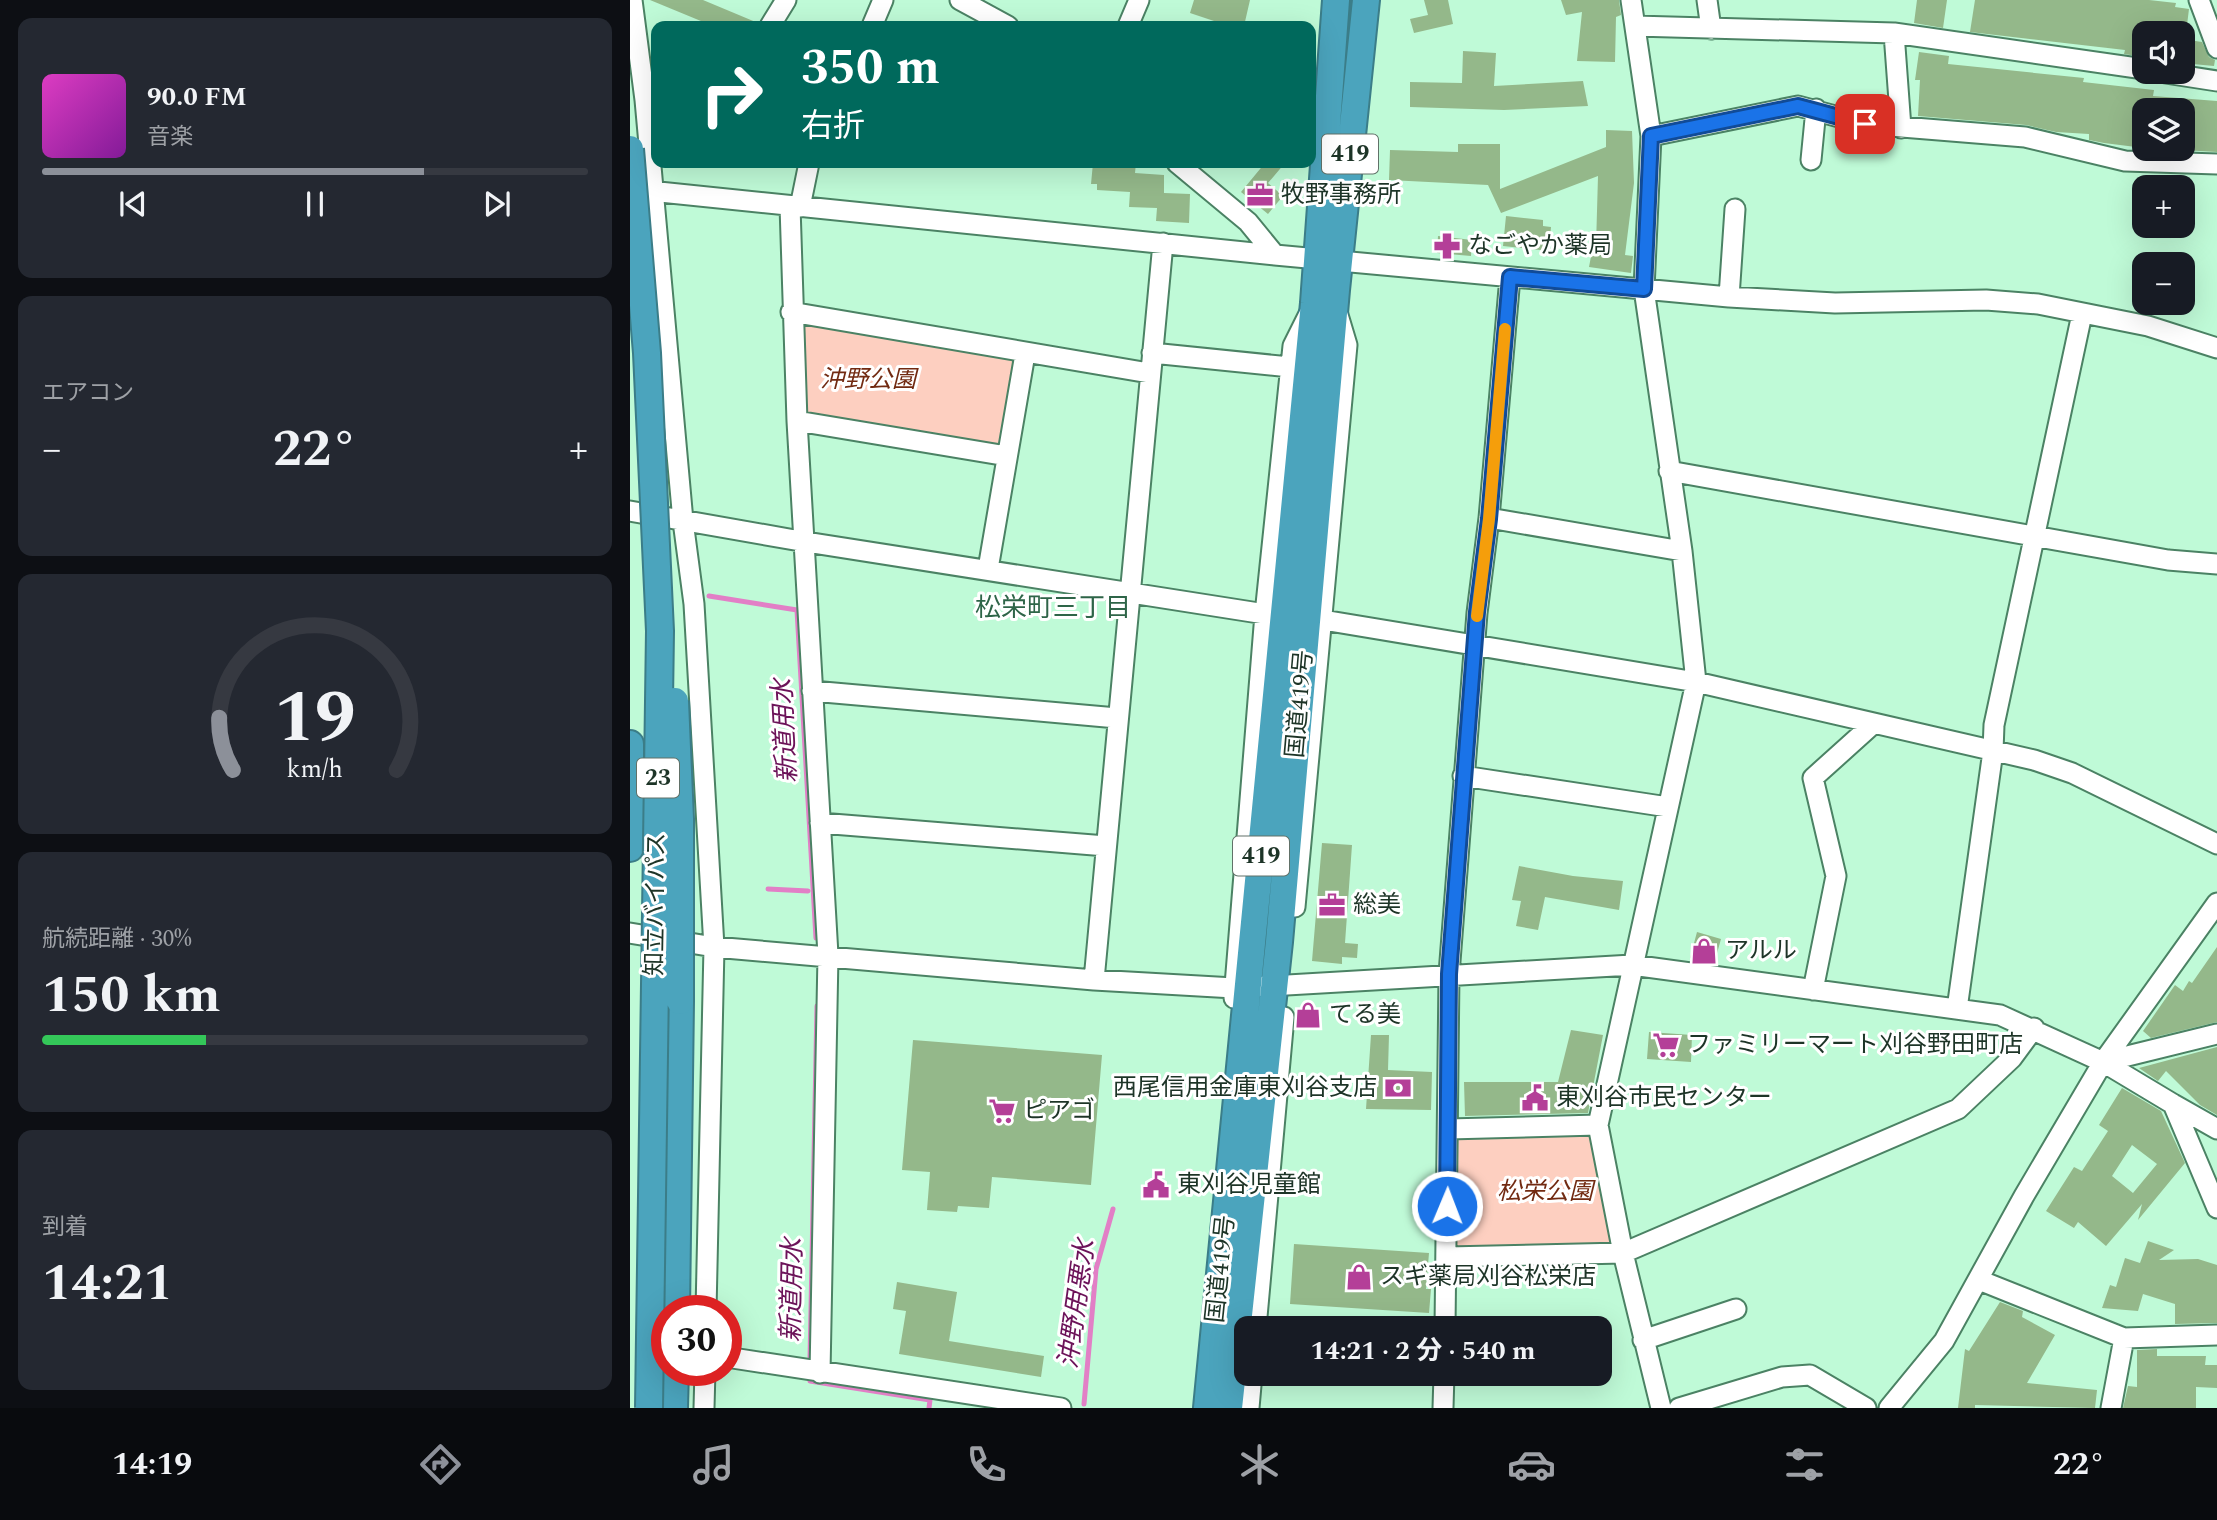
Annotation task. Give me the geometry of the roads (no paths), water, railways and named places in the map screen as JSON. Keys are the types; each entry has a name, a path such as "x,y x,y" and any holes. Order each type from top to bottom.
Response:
{"highway":[{"name":"国道419号","path":"1329,259 1336,0"},
{"name":"国道419号","path":"1229,1408 1261,987 1329,259 1366,0"},
{"name":"知立バイパス","path":"630,149 647,353 660,631 649,1408"},
{"path":"660,631 674,681 680,819 676,1295"},
{"name":"知立バイパス","path":"630,744 630,848"},
{"name":"国道419号","path":"1208,1408 1261,987"},
{"path":"674,1386 674,1408"}],"street":[{"path":"632,0 645,100 683,521 694,604 714,947 706,1295"},
{"path":"773,21 786,0"},
{"path":"874,21 883,0"},
{"path":"960,0 999,21"},
{"path":"1130,21 1139,0"},
{"path":"1631,0 1651,136 1644,289 1682,551 1696,682 1598,1125 1623,1253 1661,1408"},
{"path":"1707,0 1711,29"},
{"path":"2199,0 2217,48"},
{"path":"1635,26 1894,33 2132,67"},
{"path":"1894,33 1901,128"},
{"path":"2195,78 2217,81"},
{"path":"1651,136 1798,106 1865,124 2025,137 2125,161 2217,164"},
{"path":"1811,160 1816,109"},
{"path":"807,168 795,206 792,313 828,955 820,1373"},
{"path":"1183,168 1248,222 1275,255"},
{"path":"630,189 1275,255 1729,297 1888,304 1986,300 2038,304 2148,326 2217,348"},
{"path":"1729,297 1735,209"},
{"path":"1094,980 1116,718 1163,243"},
{"path":"1445,1316 1449,974 1463,776 1510,277"},
{"path":"1195,1408 1218,1165 1261,987 1323,620 1348,345 1325,305 1293,346 1265,614 1261,987 1256,1316"},
{"path":"792,313 1149,373"},
{"path":"1957,1009 1993,751 1994,725 2082,314"},
{"path":"988,569 1025,354"},
{"path":"1153,354 1290,367"},
{"path":"797,421 1007,456"},
{"path":"1669,471 2168,560 2217,564"},
{"path":"630,511 806,542 1265,614"},
{"path":"1489,519 1682,551"},
{"path":"1323,620 1696,682 1993,751 2073,774 2217,844"},
{"path":"812,691 1116,718"},
{"path":"1813,990 1836,876 1813,778 1873,724"},
{"path":"1463,776 1668,807"},
{"path":"820,823 1106,846"},
{"path":"1889,1408 1944,1341 2103,1062 2217,903"},
{"path":"630,933 714,947 1094,980 1261,987 1632,965 2000,1015 2034,1028 2103,1062 2217,1129"},
{"path":"1447,1257 1623,1253 1958,1109 2012,1058 2034,1028"},
{"path":"2103,1062 2217,1034"},
{"path":"2173,1104 2217,1208"},
{"path":"1448,1129 1598,1125"},
{"path":"1979,1280 2124,1338 2217,1335"},
{"path":"1643,1340 1736,1308"},
{"path":"2111,1408 2124,1338"},
{"path":"742,1360 1061,1408"},
{"path":"1679,1408 1782,1377 1810,1375 1866,1408"},
{"path":"704,1408 705,1386"},
{"path":"1249,1408 1251,1386"},
{"path":"1443,1408 1444,1386"}],"waterway":[{"name":"新道用水","path":"709,596 797,610 816,938"},
{"name":"沖野用悪水","path":"768,889 808,891"},
{"name":"新道用水","path":"810,1360 817,1006"},
{"name":"沖野用悪水","path":"1084,1404 1096,1269 1113,1209"},
{"name":"新道用水","path":"810,1381 930,1400 929,1408"}],"place":[{"name":"牧野事務所","path":"1260,195"},
{"name":"なごやか薬局","path":"1447,246"},
{"name":"総美","path":"1332,905"},
{"name":"アルル","path":"1704,951"},
{"name":"てる美","path":"1308,1015"},
{"name":"ファミリーマート刈谷野田町店","path":"1666,1045"},
{"name":"西尾信用金庫東刈谷支店","path":"1398,1088"},
{"name":"東刈谷市民センター","path":"1535,1098"},
{"name":"ピアゴ","path":"1002,1111"},
{"name":"東刈谷児童館","path":"1156,1185"},
{"name":"スギ薬局刈谷松栄店","path":"1359,1277"}],"district":[{"name":"松栄町三丁目","path":"1053,608"}],"park label":[{"name":"沖野公園","path":"868,380"},
{"name":"松栄公園","path":"1545,1192"}]}
